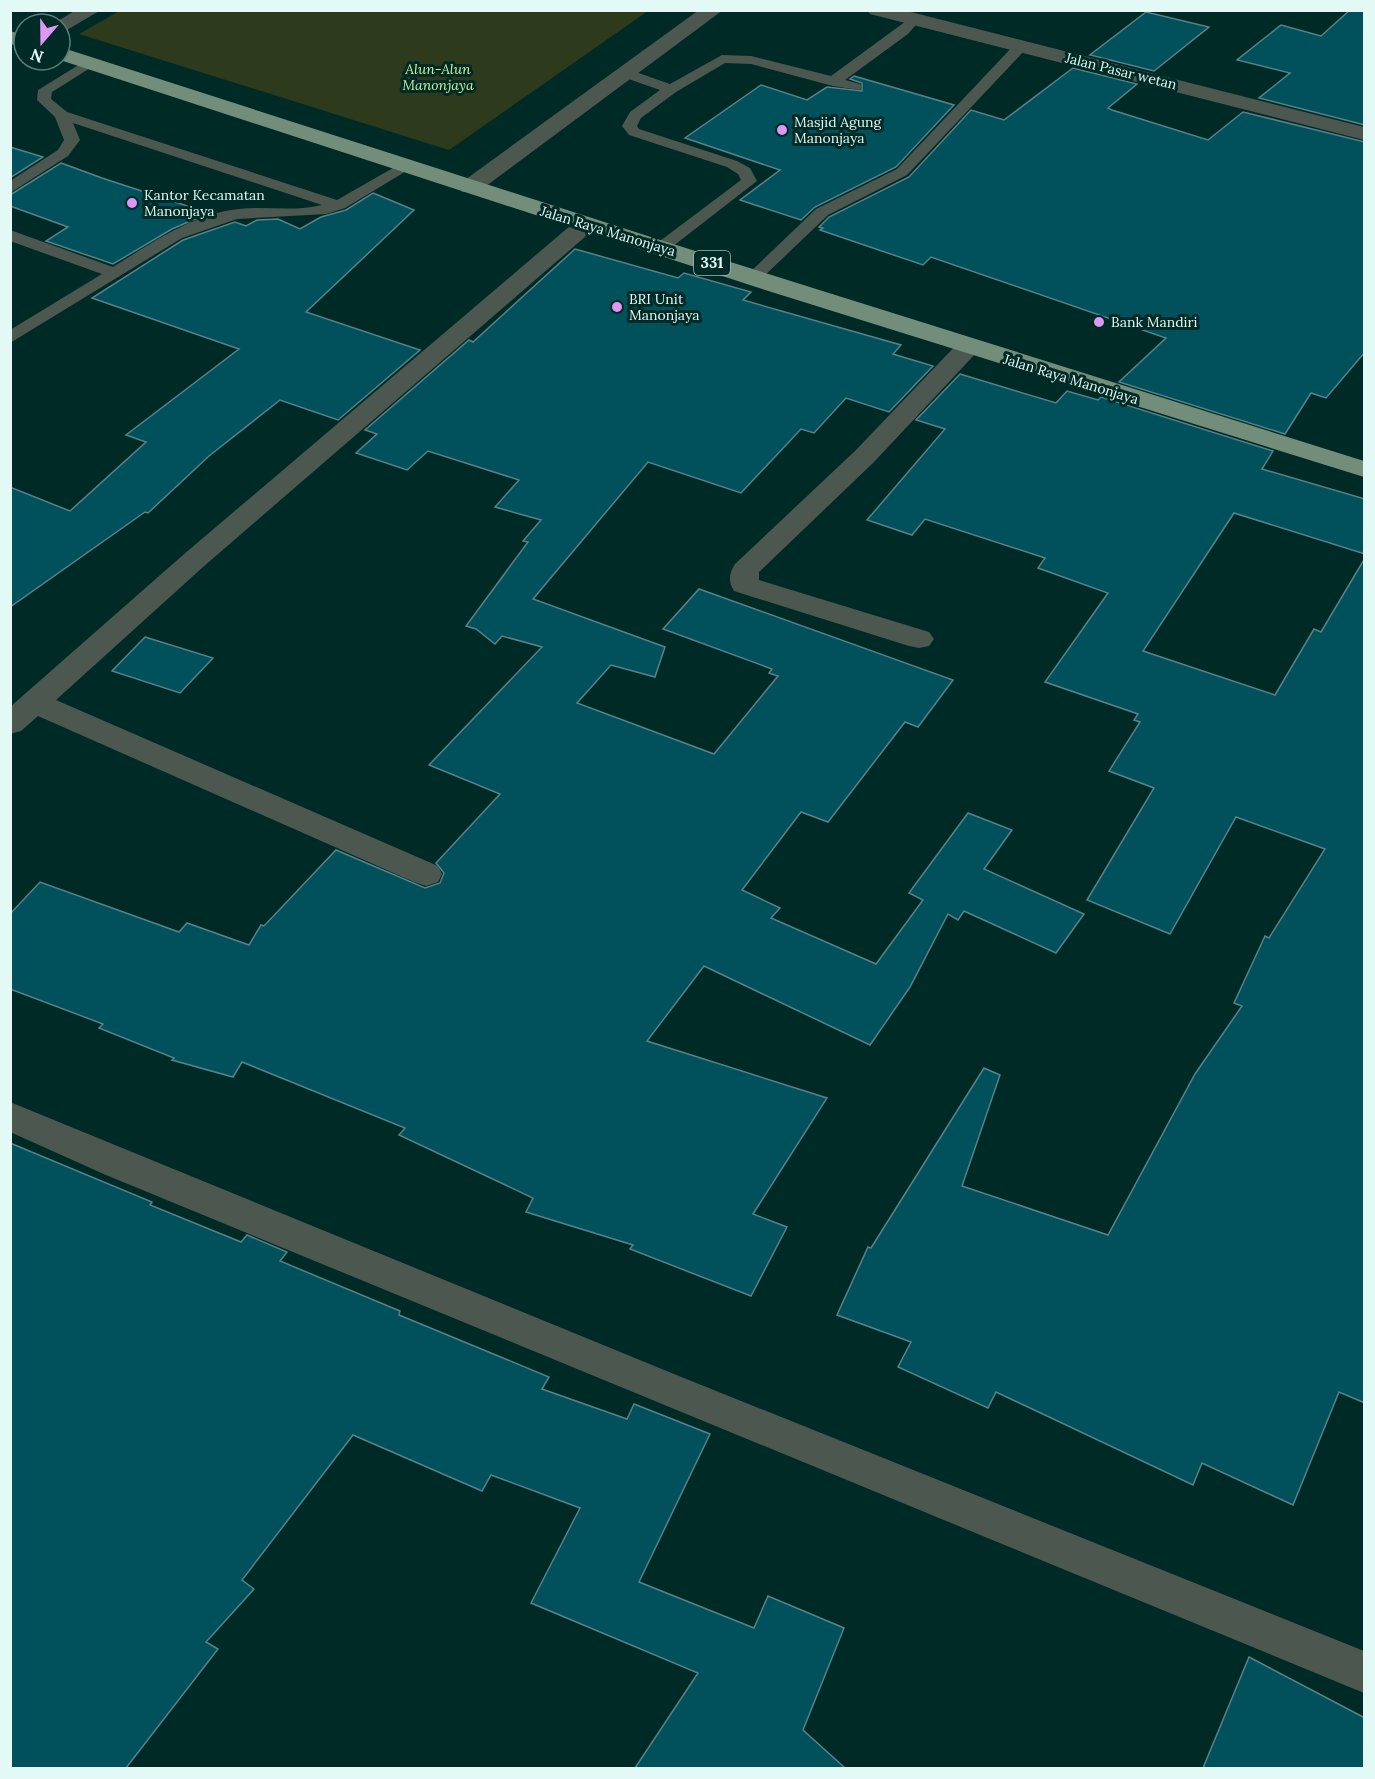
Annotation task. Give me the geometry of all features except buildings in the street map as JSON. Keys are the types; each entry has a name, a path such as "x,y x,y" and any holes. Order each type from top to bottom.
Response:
{"main road":[{"name":"Jalan Raya Manonjaya","path":"72,57 585,225 662,247 968,347 1365,469"}],"street":[{"path":"72,21 92,10"},
{"path":"470,187 713,10"},
{"name":"Jalan Pasar wetan","path":"877,10 1365,134"},
{"path":"10,724 193,561 585,225"},
{"path":"919,639 744,585 746,570 865,456 968,347"},
{"path":"36,703 426,874"},
{"path":"10,1116 130,1169 593,1359 1365,1672"}],"lane":[{"path":"833,82 903,31 913,20"},
{"path":"754,277 822,212 902,172 1021,46"},
{"path":"662,247 749,181 745,171 732,164 634,132 629,126 635,115 671,89 722,59 751,60 855,87"},
{"path":"90,62 45,90 44,100 62,115 339,205"},
{"path":"625,73 671,89"},
{"path":"10,188 63,153 72,140 62,115"},
{"path":"10,338 176,235 210,221 237,214 320,211 339,205 405,167"},
{"path":"10,235 114,273"}],"green space":[{"name":"Alun-Alun Manonjaya","path":"121,10 648,11 449,150 79,34"}],"place":[{"name":"Masjid Agung Manonjaya","path":"782,130"},
{"name":"Kantor Kecamatan Manonjaya","path":"132,203"},
{"name":"BRI Unit Manonjaya","path":"617,307"},
{"name":"Bank Mandiri","path":"1099,322"}]}
